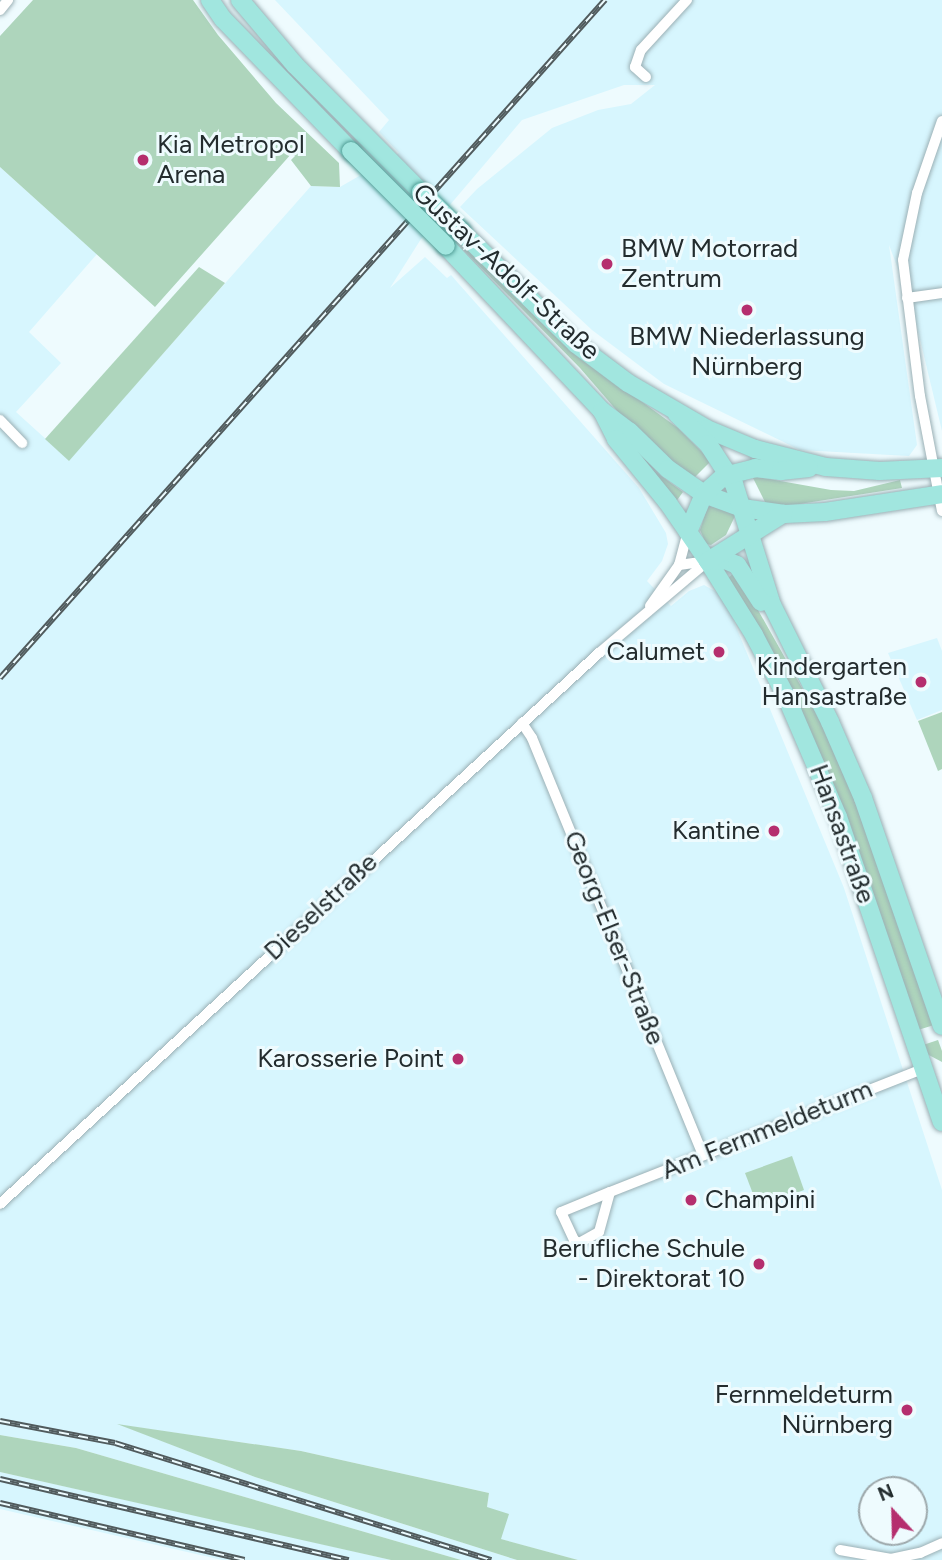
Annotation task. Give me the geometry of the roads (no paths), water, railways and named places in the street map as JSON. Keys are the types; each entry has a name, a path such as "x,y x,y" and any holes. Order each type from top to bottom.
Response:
{"main road":[{"name":"Gustav-Adolf-Straße","path":"210,0 223,19 446,246 602,411 629,431 668,470 704,494 742,508 783,514 940,500"},
{"name":"Gustav-Adolf-Straße","path":"240,0 295,65 461,231 576,344 628,383 677,414 740,444 826,467 870,471 938,468"},
{"name":"Gustav-Adolf-Straße","path":"602,411 616,439 688,532"},
{"name":"Hansastraße","path":"677,414 708,444 729,474 742,508 763,582 863,798 942,1026"},
{"name":"Gustav-Adolf-Straße","path":"729,474 755,468 781,471 826,467"},
{"path":"688,532 704,494 729,474"},
{"path":"708,561 783,514"},
{"name":"Hansastraße","path":"688,532 769,663 812,753 853,858 942,1122"},
{"name":"Hansastraße","path":"708,561 725,560 737,565 784,632"},
{"path":"924,1068 936,1067 942,1070"}],"street":[{"path":"0,10 8,0"},
{"path":"646,77 635,67 642,50 687,0"},
{"path":"938,468 920,396 903,260 908,231 942,121"},
{"path":"907,298 942,293"},
{"path":"0,420 22,443"},
{"name":"Gustav-Adolf-Straße","path":"938,468 940,500"},
{"name":"Dieselstraße","path":"645,612 679,565 688,532"},
{"path":"679,565 708,561"},
{"name":"Dieselstraße","path":"0,1203 522,723 645,612 708,561"},
{"name":"Georg-Elser-Straße","path":"522,723 532,738 703,1155"},
{"name":"Am Fernmeldeturm","path":"610,1192 599,1232 579,1243 574,1240 561,1212 610,1192 703,1155 924,1068"},
{"path":"840,1550 891,1559 920,1553 942,1543"}],"railway":[{"path":"0,678 605,0"},
{"path":"0,1421 115,1443 491,1560"},
{"path":"0,1479 349,1560"},
{"path":"0,1503 244,1560"}],"place":[{"name":"Kia Metropol Arena","path":"143,160"},
{"name":"BMW Motorrad Zentrum","path":"607,264"},
{"name":"BMW Niederlassung Nürnberg","path":"747,310"},
{"name":"Calumet","path":"719,652"},
{"name":"Kindergarten Hansastraße","path":"921,682"},
{"name":"Kantine","path":"774,831"},
{"name":"Karosserie Point","path":"458,1059"},
{"name":"Champini","path":"691,1200"},
{"name":"Berufliche Schule - Direktorat 10","path":"759,1264"},
{"name":"Fernmeldeturm Nürnberg","path":"907,1410"}]}
